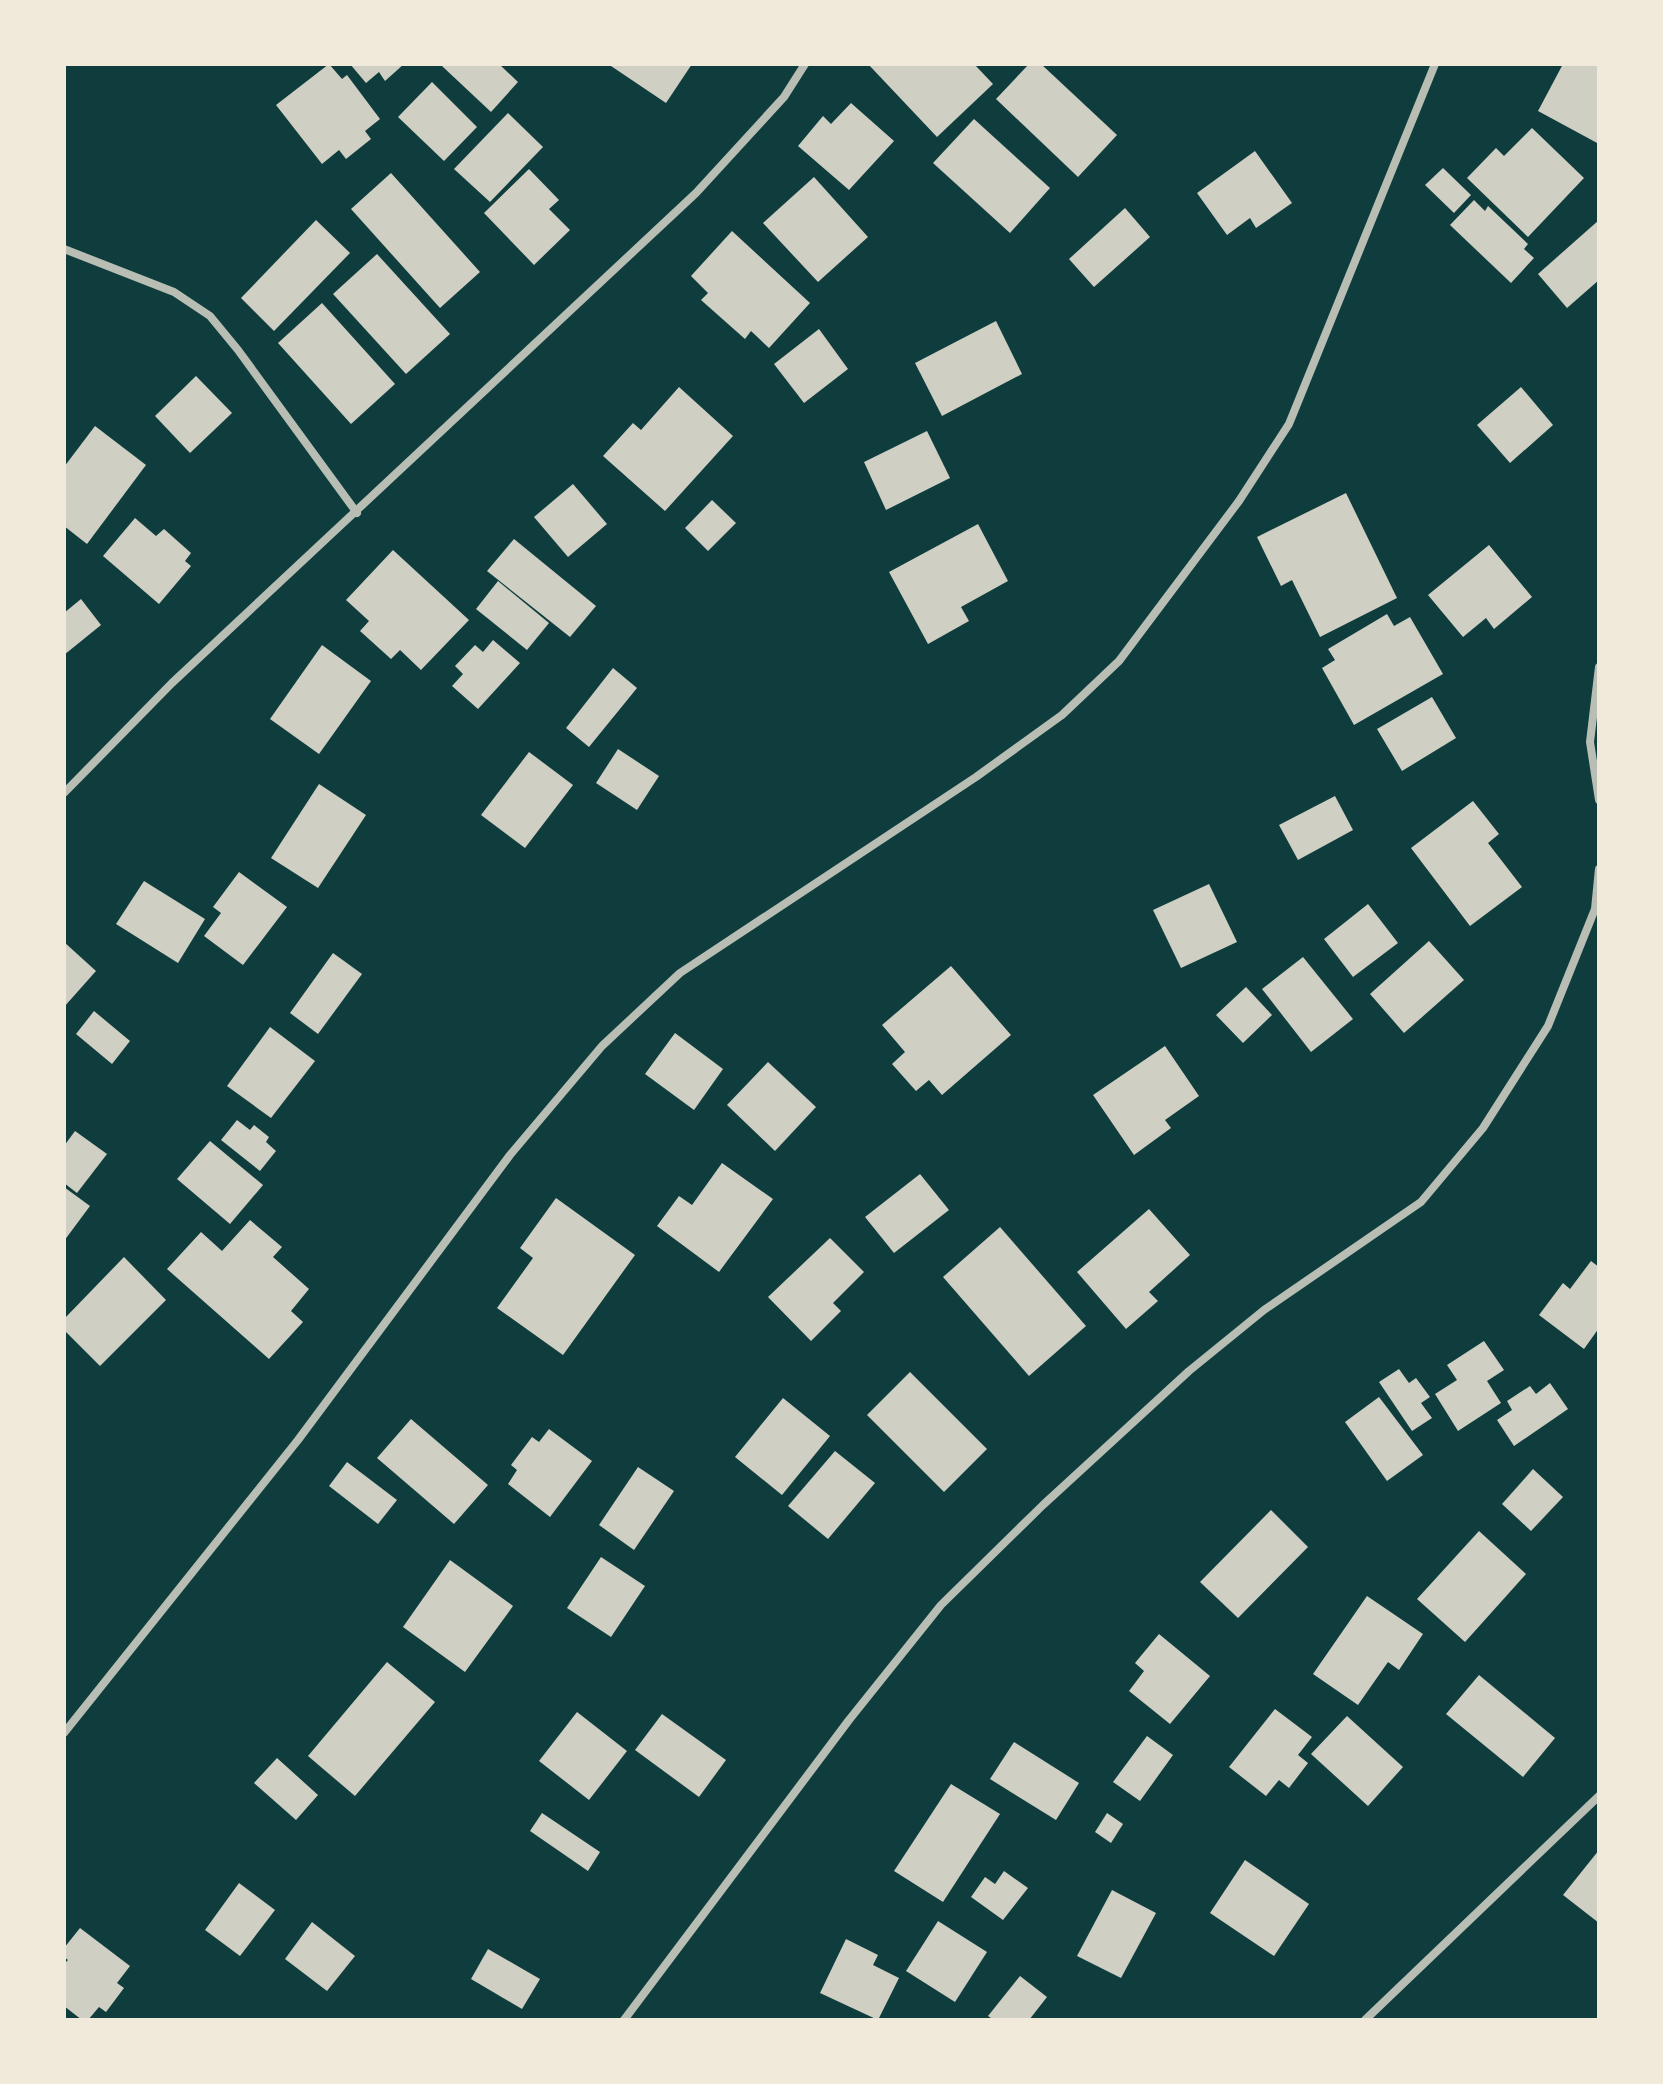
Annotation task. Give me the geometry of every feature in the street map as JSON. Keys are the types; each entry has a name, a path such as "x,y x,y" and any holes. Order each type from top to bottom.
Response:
{"street":[{"path":"64,793 172,683 696,193 784,97 805,64"},
{"path":"64,1733 298,1440 510,1155 602,1046 680,973 976,777 1062,715 1119,661 1239,501 1289,424 1435,64"},
{"path":"64,249 174,292 210,316 357,513"},
{"path":"1599,667 1590,742 1599,800"},
{"path":"624,2020 849,1720 941,1605 1043,1505 1189,1371 1264,1310 1421,1202 1483,1128 1548,1026 1595,909 1599,869"},
{"path":"1365,2020 1599,1796"}],"building":[{"path":"329,64 342,79 347,75 380,119 365,131 371,139 346,159 339,150 322,164 276,105"},
{"path":"350,64 404,64 385,81 379,72 366,83"},
{"path":"499,64 518,82 491,112 442,66"},
{"path":"608,64 692,64 666,103"},
{"path":"868,64 974,64 993,84 937,137"},
{"path":"1029,64 1041,64 1117,135 1078,177 996,99"},
{"path":"1563,64 1599,64 1599,144 1538,111"},
{"path":"432,82 477,127 444,161 398,117"},
{"path":"851,103 894,141 849,190 798,146 823,116 831,124"},
{"path":"508,113 543,147 490,202 454,169"},
{"path":"974,119 1050,188 1010,233 933,163"},
{"path":"1532,128 1584,178 1528,237 1467,178 1496,148 1504,156"},
{"path":"1255,151 1292,203 1256,228 1250,218 1227,235 1197,193"},
{"path":"1443,168 1471,195 1454,213 1425,185"},
{"path":"529,169 559,200 549,209 570,230 534,265 484,213"},
{"path":"391,173 480,272 440,308 351,209"},
{"path":"814,177 868,237 818,282 763,223"},
{"path":"1474,200 1485,211 1488,206 1528,244 1524,249 1534,258 1511,283 1450,225"},
{"path":"1125,208 1150,237 1094,287 1069,259"},
{"path":"316,220 350,253 274,331 241,298"},
{"path":"1599,220 1599,280 1567,308 1538,274"},
{"path":"732,231 810,303 769,348 751,331 745,339 701,300 708,293 691,276"},
{"path":"377,254 450,334 406,374 333,294"},
{"path":"322,303 395,384 351,424 278,343"},
{"path":"996,321 1022,374 942,416 915,363"},
{"path":"819,329 848,369 804,403 774,364"},
{"path":"196,376 232,413 190,453 155,416"},
{"path":"679,387 733,436 665,511 603,456 633,423 641,430"},
{"path":"1521,387 1553,425 1510,463 1477,425"},
{"path":"95,426 146,465 87,544 64,526 64,467"},
{"path":"927,431 950,478 886,510 864,462"},
{"path":"573,484 607,524 568,557 534,517"},
{"path":"1346,493 1397,598 1320,637 1292,580 1281,586 1257,537"},
{"path":"712,500 736,523 708,551 685,528"},
{"path":"135,518 156,536 164,529 191,553 185,561 191,566 159,604 103,556"},
{"path":"978,524 1008,581 961,607 969,621 928,644 889,572"},
{"path":"514,539 596,606 570,637 487,571"},
{"path":"1489,545 1532,597 1494,629 1486,618 1463,637 1428,595"},
{"path":"393,550 469,620 421,670 400,650 391,659 360,631 369,621 346,600"},
{"path":"498,581 549,623 527,650 476,609"},
{"path":"81,599 101,625 64,655 64,613"},
{"path":"1387,614 1394,626 1410,617 1443,674 1354,725 1322,668 1335,660 1328,649"},
{"path":"493,640 520,663 478,709 452,686 463,674 455,666 475,645 483,652"},
{"path":"322,645 371,681 319,754 270,719"},
{"path":"613,668 637,688 589,747 566,728"},
{"path":"1432,697 1456,738 1402,771 1377,729"},
{"path":"618,749 659,776 637,810 596,783"},
{"path":"529,752 573,785 525,848 481,815"},
{"path":"319,784 366,815 318,888 271,858"},
{"path":"1335,796 1353,830 1298,860 1279,825"},
{"path":"1473,801 1499,834 1488,843 1522,887 1470,926 1411,848"},
{"path":"239,872 287,907 243,965 204,936 221,913 213,907"},
{"path":"144,881 205,919 178,963 116,924"},
{"path":"1209,884 1237,942 1181,968 1153,910"},
{"path":"1368,904 1398,943 1353,977 1324,939"},
{"path":"1429,941 1464,980 1404,1033 1370,994"},
{"path":"64,942 96,971 64,1007"},
{"path":"333,953 362,974 318,1034 290,1013"},
{"path":"1303,957 1353,1019 1311,1052 1262,989"},
{"path":"951,966 1011,1035 942,1095 929,1080 916,1091 892,1064 905,1052 882,1025"},
{"path":"1246,987 1272,1015 1243,1043 1216,1015"},
{"path":"94,1011 130,1041 112,1064 76,1034"},
{"path":"270,1027 315,1061 271,1118 227,1086"},
{"path":"675,1033 723,1069 694,1110 645,1074"},
{"path":"1165,1046 1199,1096 1165,1120 1171,1128 1134,1155 1093,1095"},
{"path":"768,1062 816,1107 775,1151 727,1105"},
{"path":"237,1120 250,1130 254,1125 269,1137 266,1142 276,1151 260,1171 221,1140"},
{"path":"75,1131 107,1154 77,1193 64,1183 64,1146"},
{"path":"210,1141 263,1185 230,1224 177,1179"},
{"path":"722,1163 773,1199 719,1272 657,1226 679,1196 692,1205"},
{"path":"920,1174 949,1210 894,1253 865,1217"},
{"path":"64,1187 90,1206 64,1241"},
{"path":"556,1198 635,1255 563,1355 497,1308 533,1258 520,1248"},
{"path":"1149,1209 1190,1255 1149,1292 1158,1301 1126,1329 1077,1272"},
{"path":"250,1220 282,1247 273,1257 309,1289 291,1311 303,1322 269,1359 167,1269 201,1232 222,1251"},
{"path":"1000,1227 1086,1326 1029,1376 943,1277"},
{"path":"830,1238 864,1272 833,1303 841,1311 811,1341 768,1297"},
{"path":"124,1257 166,1300 100,1366 64,1330 64,1319"},
{"path":"1591,1261 1599,1267 1599,1328 1584,1349 1539,1315 1563,1283 1570,1289"},
{"path":"1484,1341 1504,1370 1487,1381 1501,1403 1458,1431 1435,1394 1457,1380 1447,1365"},
{"path":"1399,1369 1409,1383 1416,1378 1430,1397 1421,1403 1432,1418 1412,1431 1379,1382"},
{"path":"910,1372 987,1449 944,1492 867,1415"},
{"path":"1550,1383 1568,1409 1514,1446 1497,1420 1512,1410 1507,1401 1530,1386 1536,1394"},
{"path":"1379,1397 1423,1455 1387,1481 1345,1422"},
{"path":"783,1398 830,1436 782,1495 735,1457"},
{"path":"411,1419 488,1485 454,1524 377,1458"},
{"path":"549,1429 592,1461 550,1517 508,1484 517,1470 511,1465 532,1437 539,1442"},
{"path":"835,1451 875,1483 828,1539 788,1506"},
{"path":"347,1462 397,1500 378,1524 329,1486"},
{"path":"638,1467 674,1491 634,1550 599,1525"},
{"path":"1533,1469 1563,1497 1531,1531 1502,1504"},
{"path":"1271,1510 1308,1547 1238,1618 1200,1582"},
{"path":"1479,1531 1526,1574 1465,1642 1417,1599"},
{"path":"601,1557 645,1586 611,1637 567,1608"},
{"path":"450,1560 513,1606 465,1672 403,1627"},
{"path":"1367,1596 1423,1634 1399,1670 1388,1662 1358,1705 1313,1674"},
{"path":"1159,1634 1210,1676 1170,1724 1129,1691 1144,1671 1135,1663"},
{"path":"387,1662 435,1702 355,1796 308,1756"},
{"path":"1479,1675 1555,1738 1523,1777 1446,1714"},
{"path":"1275,1709 1312,1737 1298,1755 1308,1763 1289,1788 1279,1780 1266,1796 1229,1767"},
{"path":"577,1712 627,1751 589,1800 539,1761"},
{"path":"662,1714 726,1760 699,1797 635,1750"},
{"path":"1347,1716 1403,1767 1368,1806 1311,1754"},
{"path":"1147,1736 1173,1755 1140,1801 1113,1782"},
{"path":"1014,1742 1079,1783 1056,1820 990,1779"},
{"path":"277,1758 318,1795 296,1820 254,1783"},
{"path":"951,1784 1000,1814 943,1902 894,1871"},
{"path":"542,1813 600,1852 588,1871 530,1831"},
{"path":"1107,1813 1123,1824 1111,1843 1095,1832"},
{"path":"1599,1850 1599,1923 1563,1895"},
{"path":"1245,1860 1309,1904 1274,1956 1210,1913"},
{"path":"1004,1871 1028,1888 1003,1920 971,1897 985,1877 995,1884"},
{"path":"239,1883 275,1910 240,1956 205,1930"},
{"path":"1112,1890 1156,1913 1121,1978 1077,1956"},
{"path":"938,1921 987,1952 955,2002 906,1971"},
{"path":"312,1922 355,1956 327,1991 285,1959"},
{"path":"80,1928 130,1966 117,1983 124,1988 106,2012 99,2007 88,2020 82,2020 64,2006 64,1964 68,1960 64,1957 64,1948"},
{"path":"846,1939 878,1955 873,1965 899,1978 878,2020 820,1993"},
{"path":"488,1949 540,1979 522,2009 471,1979"},
{"path":"1020,1976 1047,1997 1029,2020 994,2020 988,2016"}]}
